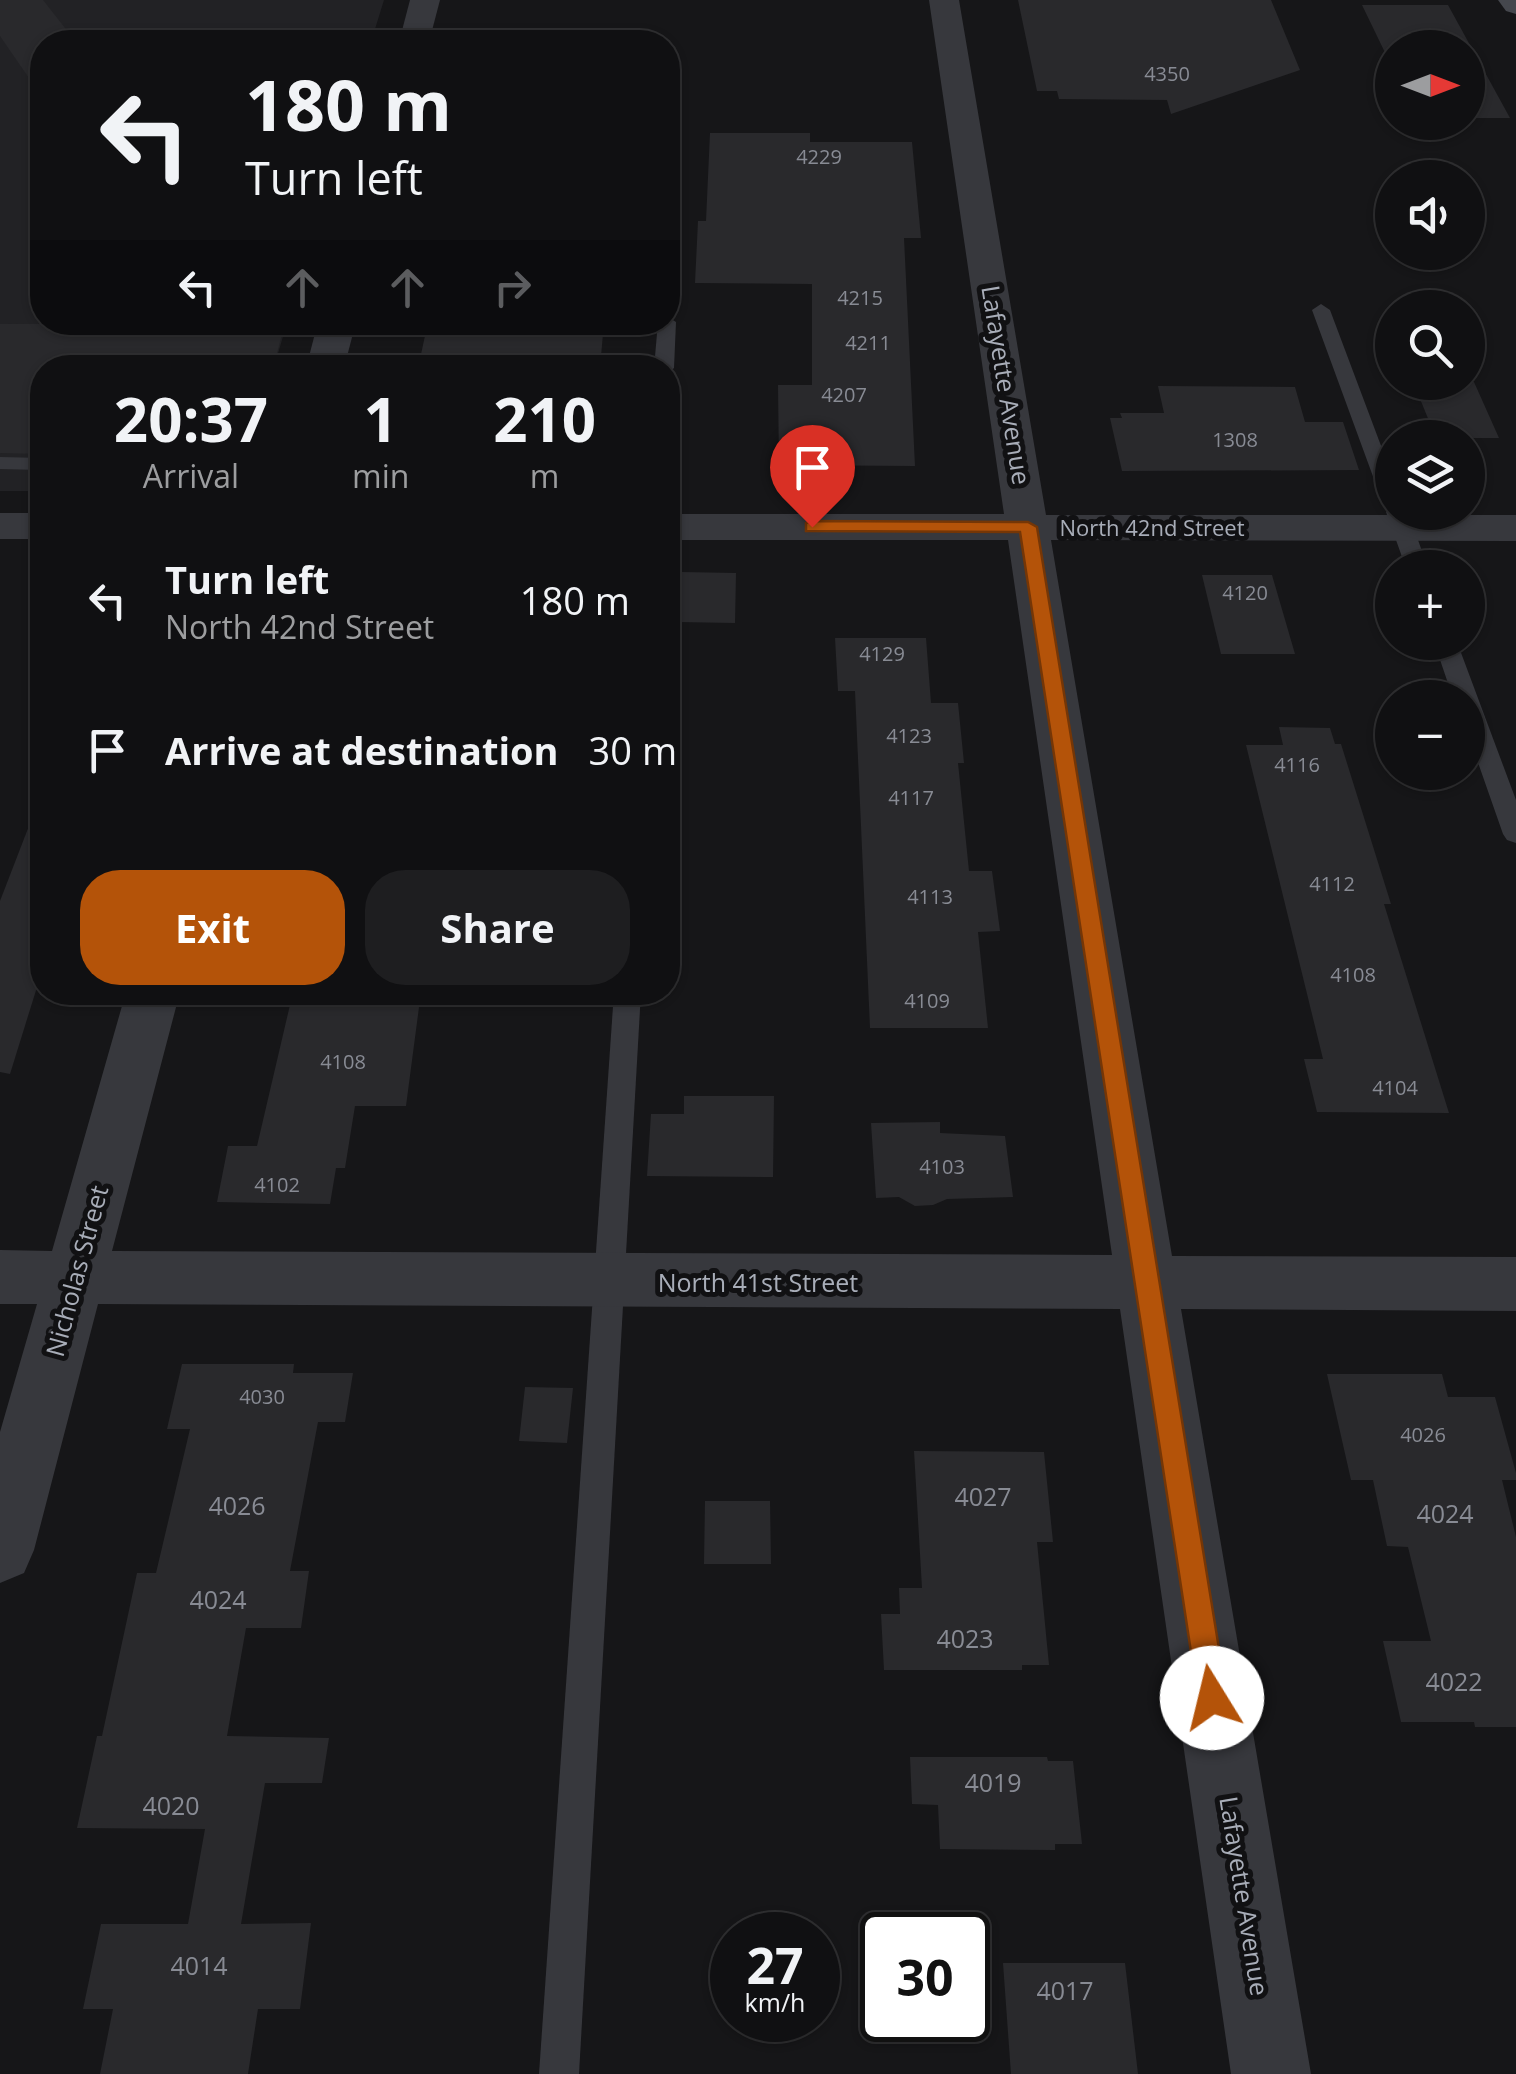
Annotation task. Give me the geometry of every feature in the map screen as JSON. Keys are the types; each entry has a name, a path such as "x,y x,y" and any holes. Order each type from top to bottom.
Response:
{"street":[{"path":"417,30 425,0"},
{"name":"Lafayette Avenue","path":"944,0 1272,2074"},
{"path":"0,526 30,526"},
{"name":"North 42nd Street","path":"680,527 1375,527"},
{"name":"North 42nd Street","path":"1485,528 1516,528"},
{"name":"Nicholas Street","path":"0,1550 149,1005"},
{"name":"North 41st Street","path":"0,1278 1516,1284"}],"lane":[{"path":"1321,310 1375,455"},
{"path":"0,462 30,463"},
{"path":"1485,751 1516,834"},
{"path":"559,2074 627,1005"}],"shaded area":[{"path":"0,0 384,0 375,30 30,30 30,335 283,335 278,355 30,355 30,491 0,491"}],"building":[{"path":"0,0 43,0 67,30 30,30 30,80 0,36"},
{"path":"1018,0 1271,0 1300,70 1171,114 1167,100 1059,99 1057,91 1037,91"},
{"path":"1362,5 1448,5 1462,30 1375,30"},
{"path":"1485,72 1510,118 1485,118"},
{"path":"710,133 810,133 810,142 912,142 921,238 904,238 915,466 779,465 778,385 812,385 812,284 695,283 698,221 706,221"},
{"path":"0,324 30,324 30,335 282,335 276,355 30,355 30,454 0,453"},
{"path":"425,335 603,335 601,355 421,355"},
{"path":"1158,386 1295,387 1305,422 1343,422 1359,470 1122,471 1110,418 1122,418 1120,413 1164,413"},
{"path":"1420,400 1482,400 1499,438 1485,438 1485,420 1429,420"},
{"path":"681,572 736,573 735,623 680,622"},
{"path":"1202,575 1272,575 1295,654 1221,654"},
{"path":"835,638 926,638 931,703 958,703 964,763 958,763 969,871 992,871 1000,931 978,932 988,1028 870,1028 855,691 838,691"},
{"path":"1279,727 1330,728 1335,744 1341,744 1391,904 1384,904 1449,1113 1317,1112 1304,1059 1323,1059 1246,745 1283,745"},
{"path":"30,823 31,1005 10,1074 0,1072 0,901"},
{"path":"290,1005 419,1005 406,1106 355,1106 345,1168 336,1168 330,1204 217,1202 228,1146 257,1146"},
{"path":"684,1096 774,1096 773,1177 647,1176 651,1114 684,1114"},
{"path":"940,1122 940,1133 1005,1136 1013,1197 947,1199 915,1206 899,1197 876,1198 871,1123"},
{"path":"182,1364 294,1364 293,1373 353,1373 345,1422 318,1422 290,1571 309,1571 301,1628 246,1628 227,1736 329,1738 322,1783 265,1783 241,1924 311,1923 300,2009 258,2009 248,2074 100,2074 113,2009 83,2009 101,1924 188,1924 205,1829 77,1828 97,1736 102,1736 137,1573 156,1573 190,1429 167,1429"},
{"path":"1327,1374 1442,1374 1448,1397 1495,1397 1516,1473 1516,1480 1502,1480 1516,1537 1516,1727 1475,1727 1474,1722 1401,1722 1383,1641 1431,1641 1408,1547 1387,1546 1373,1480 1351,1480"},
{"path":"525,1387 573,1388 567,1443 519,1441"},
{"path":"914,1451 1044,1452 1053,1542 1037,1542 1049,1665 1022,1665 1022,1670 884,1670 881,1614 900,1614 899,1588 922,1588"},
{"path":"705,1501 770,1501 771,1564 704,1564"},
{"path":"910,1757 1047,1757 1048,1761 1073,1761 1082,1844 1055,1844 1055,1850 940,1849 938,1805 912,1804"},
{"path":"1003,1963 1125,1963 1138,2074 1011,2074"}],"route":[{"path":"812,527 1028,527 1212,1698"}]}
